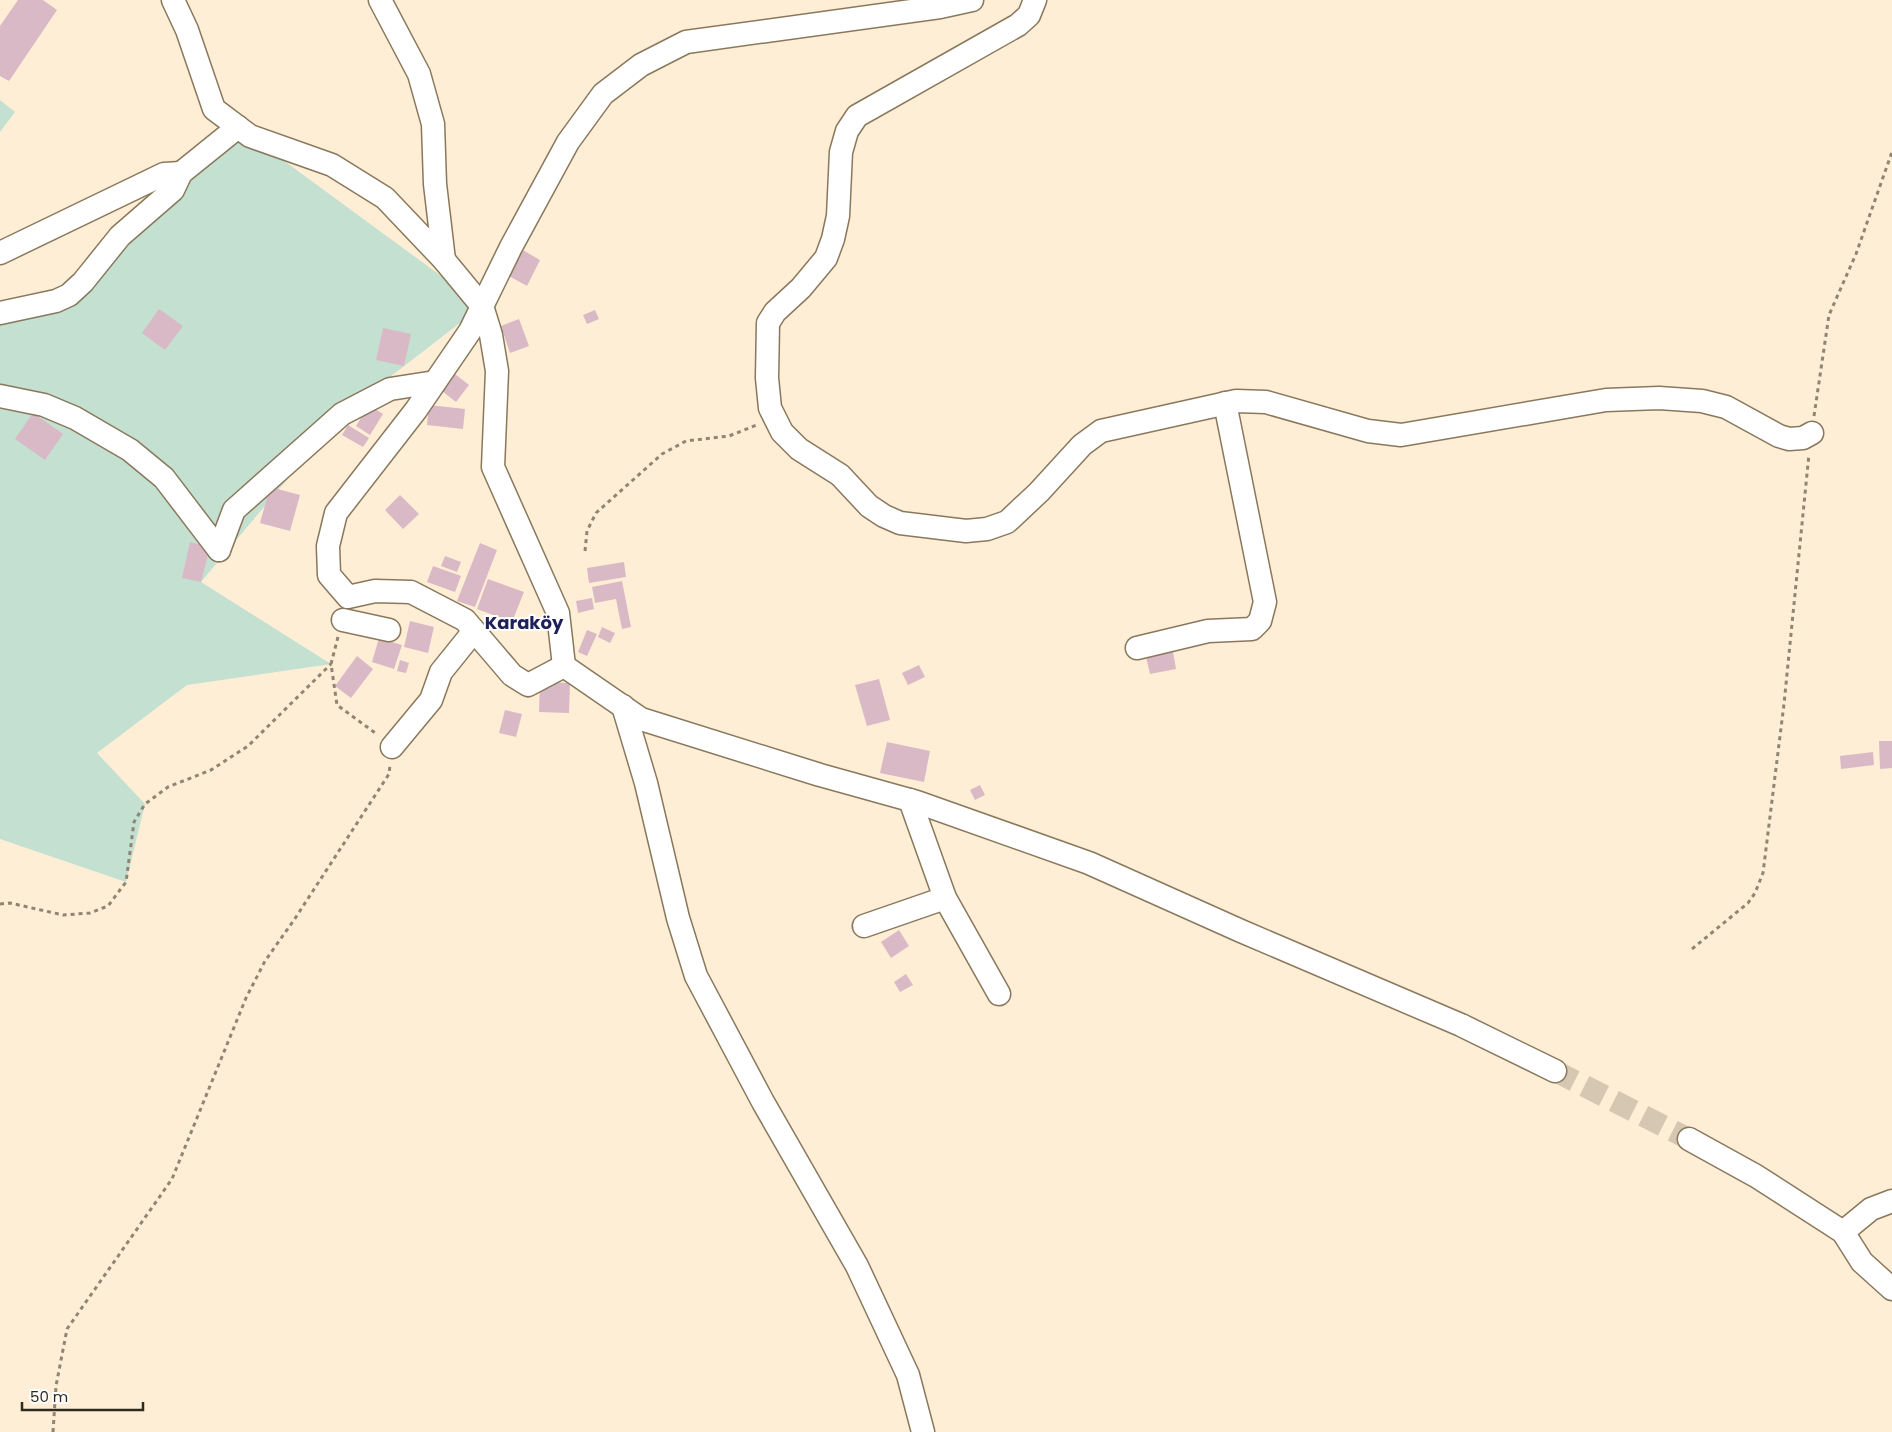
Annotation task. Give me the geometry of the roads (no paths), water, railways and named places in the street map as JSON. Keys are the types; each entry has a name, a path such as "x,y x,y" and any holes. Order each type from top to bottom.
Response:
{"street":[{"path":"173,0 187,30 214,109 250,136 332,165 385,198 444,260 482,306 491,335 497,371 493,467 558,613 564,666 641,719 677,732 910,800 1089,863 1240,931 1462,1025 1555,1071"},
{"path":"380,0 419,74 434,124 435,184 444,260"},
{"path":"564,666 528,685 512,675 465,620 411,592 375,591 348,597 328,574 328,546 336,514 470,332 511,247 568,142 602,94 641,64 686,42 940,7 972,0"},
{"path":"1035,0 1029,15 1018,25 857,116 847,131 841,152 838,216 826,258 801,288 775,312 768,323 767,378 772,411 782,432 800,449 840,476 869,506 884,516 900,524 966,531 987,529 1007,522 1039,492 1082,445 1101,431 1236,401 1266,402 1368,431 1401,435 1606,400 1659,398 1702,401 1726,407 1779,436 1790,439 1803,438 1812,433"},
{"path":"0,313 56,301 69,295 84,282 120,236 173,190 181,173 238,127"},
{"path":"0,252 164,174 181,173"},
{"path":"0,396 44,404 75,418 130,450 164,478 220,550 234,510 342,414 390,389 435,382"},
{"path":"1136,648 1208,631 1252,630 1260,621 1264,602 1224,403"},
{"path":"343,620 389,630"},
{"path":"392,747 431,700 441,672 474,631"},
{"path":"623,706 646,782 678,918 696,976 763,1102 857,1266 908,1375 923,1432"},
{"path":"910,800 945,898 999,994"},
{"path":"864,926 945,898"},
{"path":"1689,1139 1756,1176 1842,1232 1862,1262 1892,1289"},
{"path":"1842,1232 1871,1210 1892,1201"}],"tunnel":[{"path":"1555,1071 1689,1139"}],"district":[{"name":"Karaköy","path":"524,622"}]}
